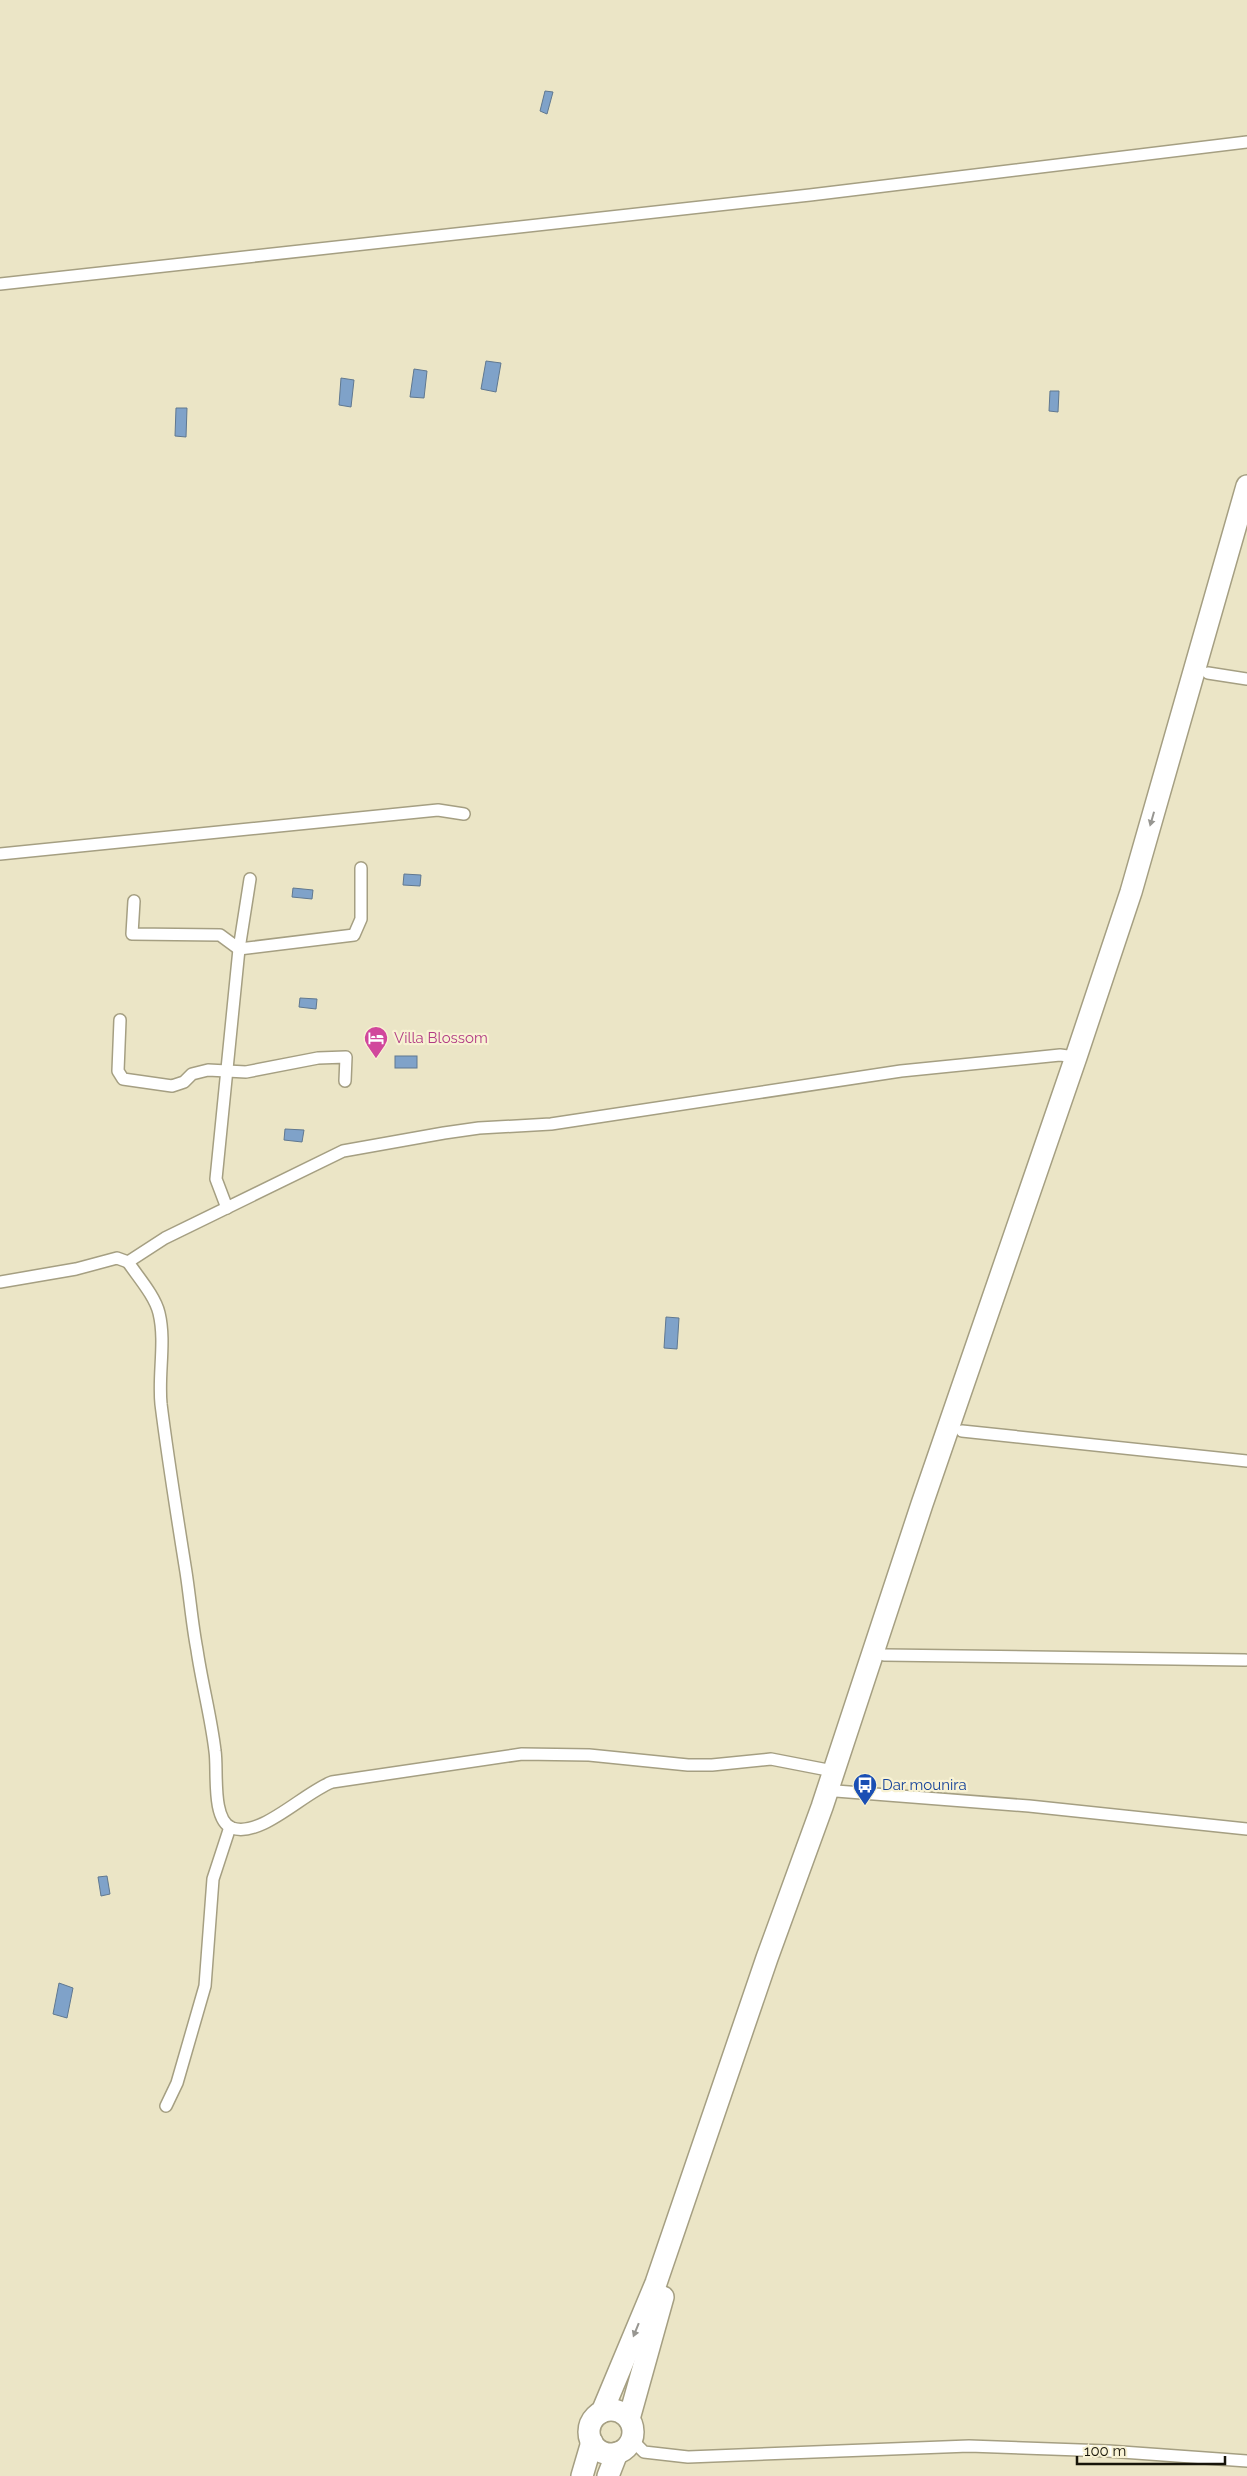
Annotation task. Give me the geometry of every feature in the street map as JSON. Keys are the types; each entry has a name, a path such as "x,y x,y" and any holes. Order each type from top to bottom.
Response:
{"highway":[{"path":"608,2476 626,2437 666,2287 1016,1228 1131,892 1247,486"},
{"path":"582,2476 592,2442 589,2429 591,2422 602,2412 656,2283 834,1781 884,1655 962,1431 1130,940 1167,821 1247,536"},
{"path":"602,2412 620,2411 626,2437"},
{"path":"592,2442 603,2452 626,2437"}],"street":[{"path":"0,284 810,195 1247,142"},
{"path":"1208,673 1247,679"},
{"path":"0,854 438,810 464,814"},
{"path":"134,901 132,934 220,935 239,948 354,935 361,920 361,868"},
{"path":"227,1208 216,1179 239,948 250,879"},
{"path":"120,1020 118,1071 123,1079 172,1086 184,1082 192,1074 208,1070 246,1072 318,1058 346,1057 345,1081"},
{"path":"128,1262 165,1238 335,1154 405,1139 479,1128 551,1124 901,1071 1060,1055 1076,1057"},
{"path":"0,1282 76,1269 117,1258 128,1262 153,1299 161,1320 159,1379 170,1476 196,1649 216,1752 215,1774 220,1812 223,1821 230,1827 245,1829 264,1824 317,1788 332,1782 522,1754 589,1755 688,1765 712,1765 771,1759 834,1781 1029,1806 1247,1829"},
{"path":"962,1431 1247,1461"},
{"path":"884,1655 1245,1660"},
{"path":"166,2106 177,2083 205,1986 213,1879 230,1827"},
{"path":"626,2437 644,2452 688,2457 970,2446 1247,2461"}],"water":[{"path":"545,91 553,92 547,114 540,111"},
{"path":"486,361 501,363 496,392 481,389"},
{"path":"414,369 427,371 424,398 410,397"},
{"path":"341,378 354,380 351,407 339,405"},
{"path":"1050,391 1059,391 1058,412 1049,411"},
{"path":"176,408 187,408 186,437 175,436"},
{"path":"404,874 421,875 420,886 403,885"},
{"path":"293,888 313,890 312,899 292,897"},
{"path":"300,998 317,999 316,1009 299,1007"},
{"path":"395,1056 417,1056 417,1068 395,1068"},
{"path":"285,1129 304,1130 302,1142 284,1140"},
{"path":"666,1317 679,1318 677,1349 664,1348"},
{"path":"107,1876 110,1894 101,1896 98,1877"},
{"path":"59,1983 73,1988 67,2018 53,2014"}],"place":[{"name":"Villa Blossom","path":"376,1059"},
{"name":"Dar mounira","path":"865,1806"}]}
